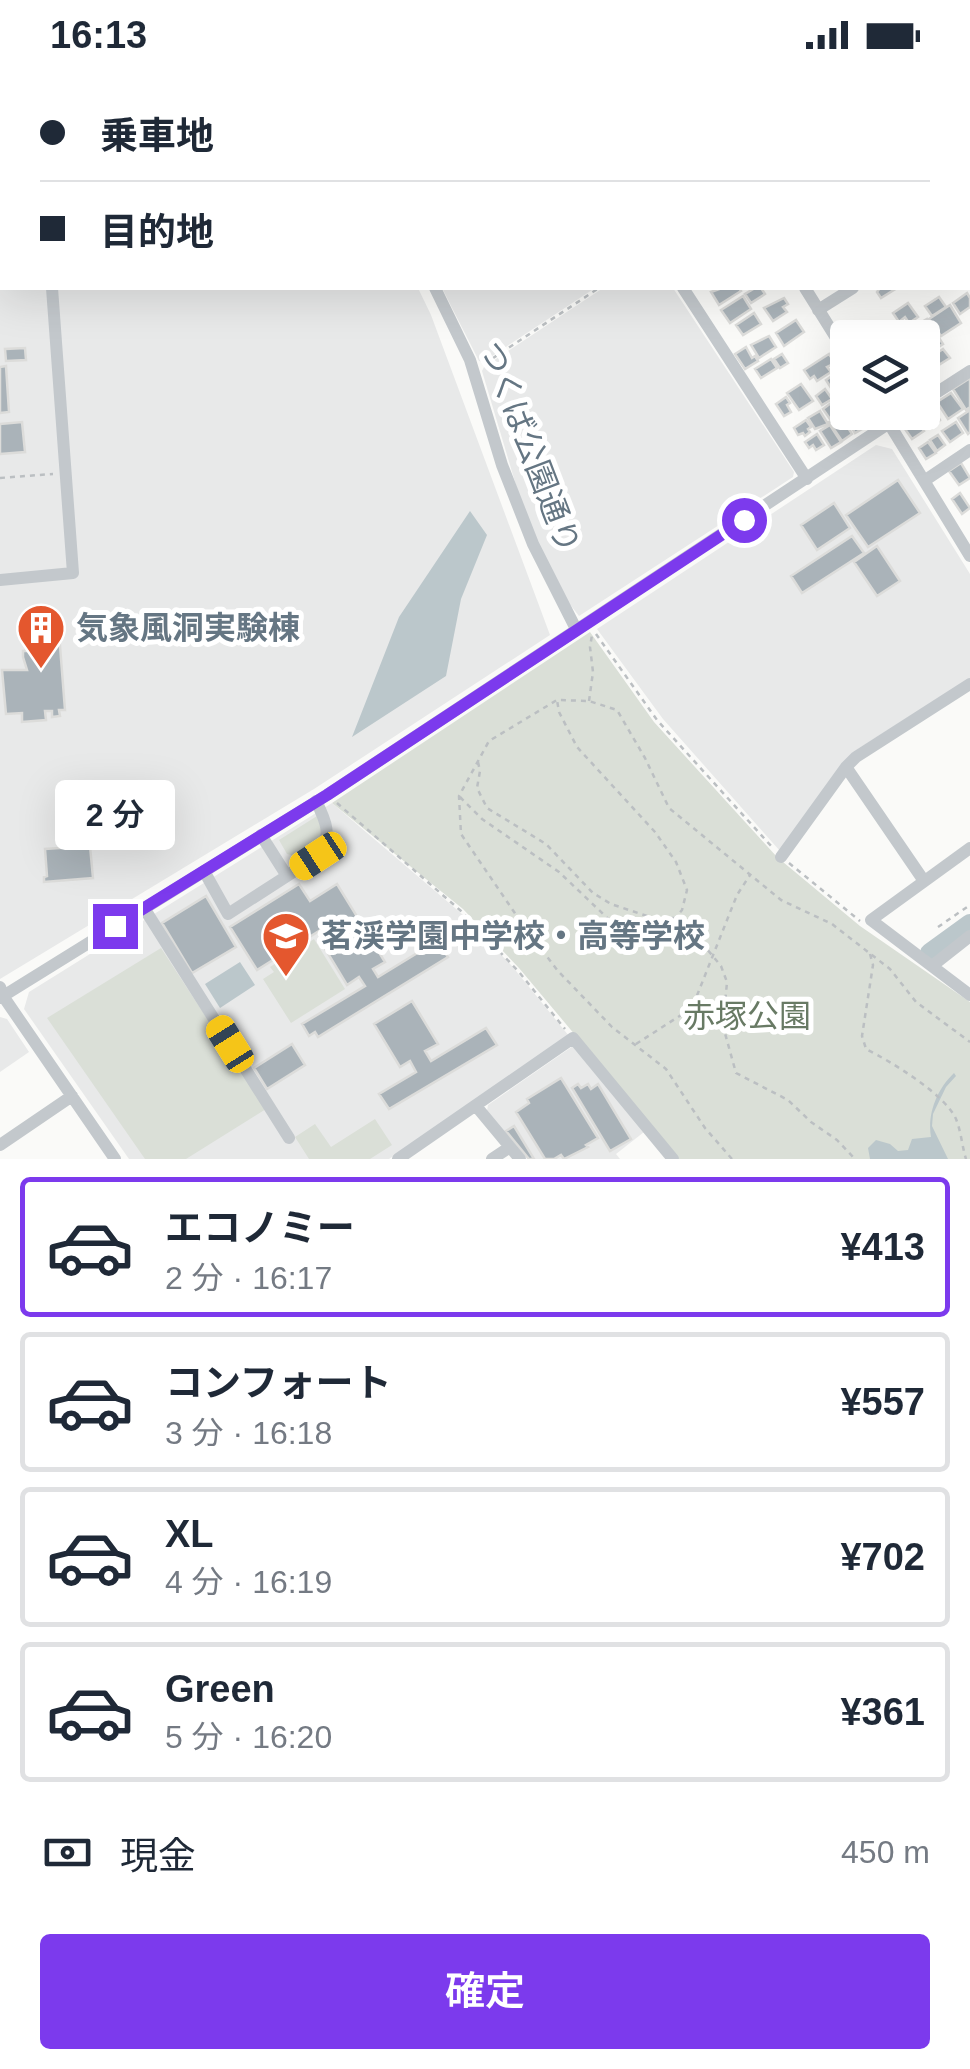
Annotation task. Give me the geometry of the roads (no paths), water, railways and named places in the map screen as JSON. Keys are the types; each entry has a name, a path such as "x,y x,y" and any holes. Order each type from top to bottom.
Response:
{"street":[{"path":"0,580 74,573 52,290"},
{"name":"つくば公園通り","path":"436,290 470,360 502,465 533,544 574,625"},
{"path":"684,290 807,478"},
{"path":"806,290 830,329"},
{"path":"818,310 850,290"},
{"path":"940,390 970,371"},
{"path":"115,1159 1,993 316,801 807,478 870,430"},
{"path":"893,430 924,481 964,533 970,556"},
{"path":"924,481 970,450"},
{"path":"781,857 856,757 970,684"},
{"path":"846,768 924,881"},
{"path":"204,871 228,914 318,856 328,835 316,801"},
{"path":"261,835 287,876"},
{"path":"970,848 871,920 970,996"},
{"path":"144,908 289,1138"},
{"path":"932,966 970,936"},
{"path":"398,1159 573,1038 673,1159"},
{"path":"0,1145 72,1096"},
{"path":"476,1106 520,1159"},
{"path":"492,1159 510,1147"}],"waterway":[{"path":"930,953 970,924"}],"place":[{"name":"気象風洞実験棟","path":"41,670"},
{"name":"茗渓学園中学校・高等学校","path":"286,978"}],"park label":[{"name":"赤塚公園","path":"747,1016"}]}
